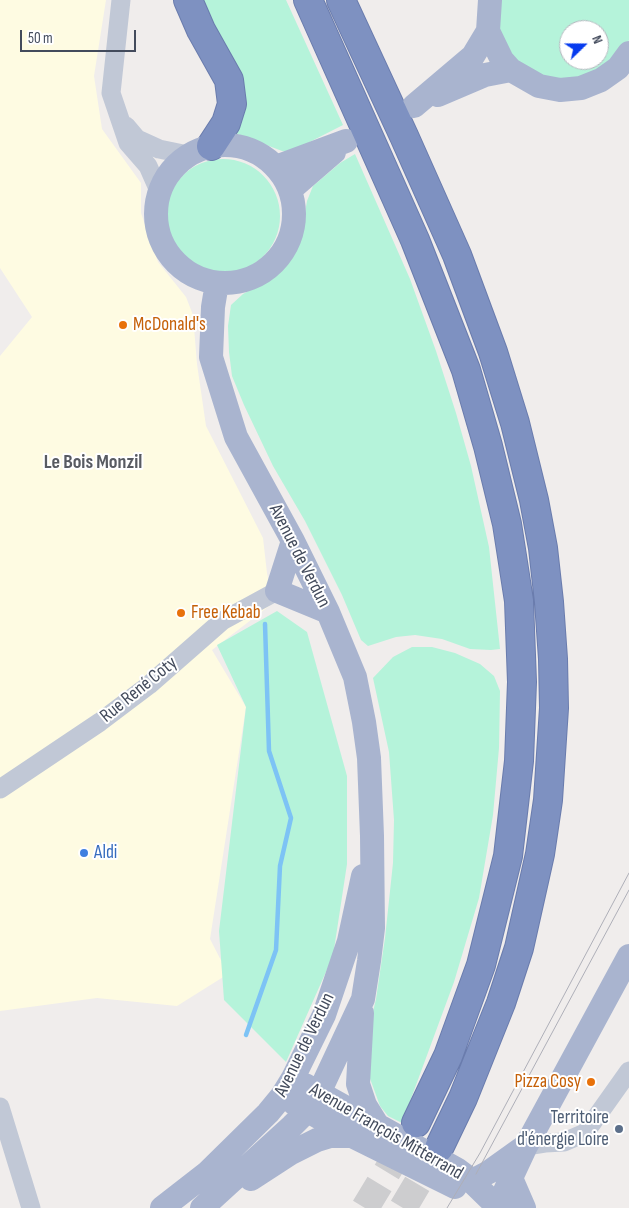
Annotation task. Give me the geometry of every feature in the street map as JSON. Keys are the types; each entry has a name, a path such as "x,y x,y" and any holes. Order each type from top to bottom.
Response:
{"highway":[{"path":"188,0 201,30 229,80 232,104 226,123 200,150"},
{"path":"308,0 414,240 466,370 488,446 507,524 519,601 522,682 519,761 508,856 481,965 448,1056 416,1123"},
{"path":"341,0 457,255 493,352 515,423 534,500 543,548 549,602 553,658 552,757 548,800 537,870 519,948 502,1003 470,1082 439,1148"}],"main road":[{"path":"490,0 488,31 473,56 414,106 485,75 511,70"},
{"path":"488,31 502,60 511,70 539,86 560,90 581,88 601,80 618,68 629,53"},
{"path":"276,167 346,141 290,190"},
{"path":"235,145 257,152 276,167 290,190 294,213 290,236 280,257 262,272 240,282 217,283 197,278 180,266 166,251 158,232 155,211 159,191 166,177 176,164 200,150 235,145"},
{"name":"Avenue de Verdun","path":"209,1202 313,1102 363,999 370,961 373,928 369,758 355,677 328,612 293,541 236,437 211,357 212,307 217,283"},
{"path":"293,541 277,591 328,612"},
{"name":"Avenue de Verdun","path":"162,1208 207,1173 268,1113 287,1087 324,1016 349,941 372,836"},
{"path":"493,1208 511,1178 526,1146 629,956"},
{"path":"363,999 358,1084 365,1105 378,1126"},
{"name":"Avenue François Mitterrand","path":"287,1087 313,1102 378,1126 458,1170 472,1181 493,1208"},
{"name":"Avenue François Mitterrand","path":"313,1102 352,1136 450,1183 493,1208"},
{"path":"209,1202 246,1183 291,1153 316,1140 330,1136 352,1136"},
{"path":"472,1181 489,1172 526,1146"},
{"path":"511,1178 524,1208"}],"street":[{"path":"121,0 111,93 117,116 128,143 148,166 159,191"},
{"path":"117,116 137,139 159,149 200,150"},
{"name":"Rue René Coty","path":"0,789 114,712 149,685 222,621 277,591"},
{"path":"526,1146 545,1142 564,1142 585,1133 629,1072"},
{"path":"0,1106 31,1208"}],"shaded area":[{"path":"0,0 106,0 94,76 102,129 141,183 141,213 158,262 186,297 193,315 197,364 206,426 263,538 273,603 212,650 246,707 210,939 228,974 177,1006 97,998 0,1011 0,356 32,317 0,268"}],"green space":[{"path":"196,0 286,0 343,125 290,152 282,151 230,131"},
{"path":"496,0 629,0 629,40 620,56 609,67 609,20 559,20 559,70 606,70 604,72 562,84 520,68 496,28"},
{"path":"355,154 410,279 456,413 471,466 489,547 500,649 470,649 442,639 415,635 396,637 368,646 361,640 342,595 305,521 273,466 232,376 228,326 231,305 243,294 274,277 289,260 300,242 307,201 313,186 340,163"},
{"path":"223,159 245,164 263,176 275,194 280,216 275,238 263,256 245,268 223,273 201,268 183,256 171,238 166,216 171,194 183,176 201,164"},
{"path":"277,611 307,632 347,776 347,864 333,956 286,1062 224,1000 219,931 246,707 217,645"},
{"path":"412,647 432,647 455,653 480,664 494,676 500,691 499,748 493,815 479,898 454,982 402,1123 388,1116 380,1106 368,1073 366,1041 376,999 385,938 393,863 394,820 389,752 373,678 393,657"}],"waterway":[{"path":"246,1035 276,950 280,866 291,818 269,751 265,624"}],"tunnel":[{"path":"365,1208 408,1137"},
{"path":"403,1208 438,1149"}],"tram line":[{"path":"447,1208 480,1153 629,873"},
{"path":"476,1174 629,890"}],"place":[{"name":"McDonald's","path":"123,325"},
{"name":"Free Kebab","path":"181,613"},
{"name":"Aldi","path":"84,853"},
{"name":"Pizza Cosy","path":"591,1082"},
{"name":"Territoire d'énergie Loire","path":"619,1129"}],"district":[{"name":"Le Bois Monzil","path":"93,463"}]}
